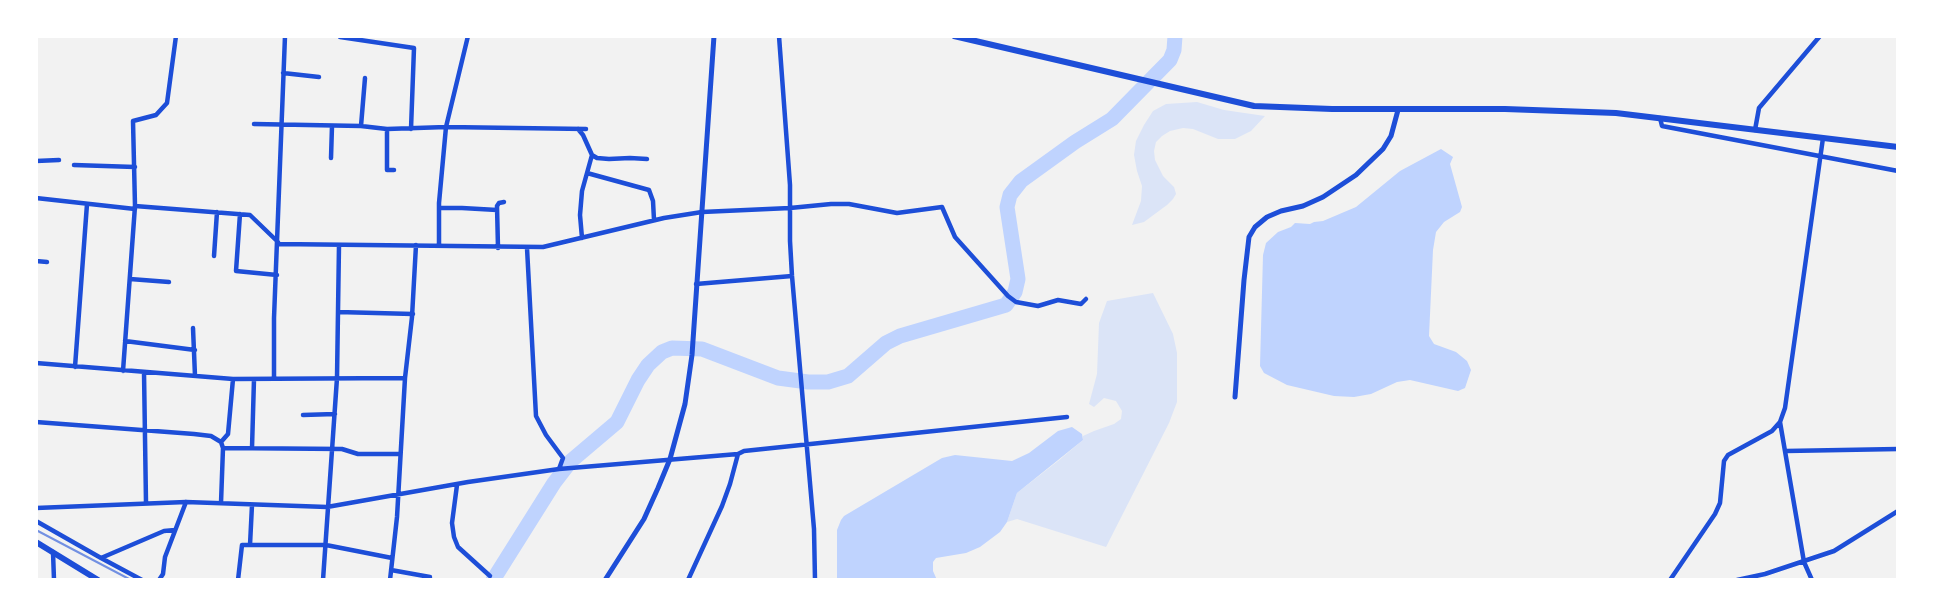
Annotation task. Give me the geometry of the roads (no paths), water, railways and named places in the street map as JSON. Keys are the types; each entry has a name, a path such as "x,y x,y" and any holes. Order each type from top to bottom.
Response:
{"main road":[{"path":"954,36 1254,106 1398,110 1516,109 1616,113 1898,147"},
{"path":"36,542 98,580"}],"street":[{"path":"123,370 135,207 133,121 156,115 167,103 176,36"},
{"path":"274,379 285,36"},
{"path":"439,246 439,208 446,127 468,36"},
{"path":"605,580 644,519 670,459 685,405 692,354 714,36"},
{"path":"779,36 789,165 792,276 814,529 815,580"},
{"path":"1755,130 1759,108 1820,36"},
{"path":"340,37 414,48 411,129"},
{"path":"284,73 319,77"},
{"path":"361,126 365,78"},
{"path":"1235,397 1249,237 1255,226 1281,211 1303,206 1323,197 1356,175 1383,149 1391,136 1398,110"},
{"path":"1660,118 1662,126 1898,171"},
{"path":"254,124 361,126 387,129 446,127 586,129"},
{"path":"331,158 332,126"},
{"path":"387,129 387,170 394,170"},
{"path":"578,129 592,154 597,158 647,159"},
{"path":"1670,580 1715,514 1720,503 1724,461 1728,455 1772,432 1780,422 1785,408 1822,138"},
{"path":"582,238 580,215 582,191 592,154"},
{"path":"36,161 59,160"},
{"path":"75,165 135,167"},
{"path":"587,173 649,190 653,201 654,220"},
{"path":"36,198 87,204 250,215 278,243 498,248 543,248 654,220 702,212 831,204 849,204 897,213 942,207 955,237 1016,302 1038,306 1058,300 1080,304 1086,298"},
{"path":"498,248 497,210 499,203 504,202"},
{"path":"75,366 87,204"},
{"path":"439,208 497,210"},
{"path":"214,256 217,212"},
{"path":"240,214 236,271 277,274"},
{"path":"323,580 337,378 339,245"},
{"path":"390,580 398,517 405,378 413,314 416,245"},
{"path":"527,248 536,416 562,458 560,469"},
{"path":"36,261 47,262"},
{"path":"696,284 792,276"},
{"path":"130,279 169,282"},
{"path":"338,312 413,314"},
{"path":"193,328 195,376"},
{"path":"125,341 195,350"},
{"path":"36,363 233,379 405,378"},
{"path":"144,372 146,503"},
{"path":"221,503 222,445 228,434 233,379"},
{"path":"252,448 254,379"},
{"path":"303,415 335,414"},
{"path":"36,508 186,502 327,507 560,469 738,454 744,451 1067,417"},
{"path":"36,422 211,436 222,445 252,448 342,449 358,454 400,454"},
{"path":"1780,422 1804,562 1812,580"},
{"path":"1786,451 1898,449"},
{"path":"688,580 722,506 738,454"},
{"path":"458,484 453,523 454,537 458,547 490,576"},
{"path":"159,580 163,574 165,557 186,502"},
{"path":"250,545 252,505"},
{"path":"1737,580 1765,574 1833,551 1898,511"},
{"path":"36,520 142,580"},
{"path":"101,558 164,531 175,530"},
{"path":"238,580 242,545 326,544 393,558"},
{"path":"52,552 54,580"},
{"path":"391,570 430,577"}],"water":[{"path":"1441,149 1453,157 1450,164 1462,207 1460,212 1444,222 1436,232 1429,336 1434,344 1456,352 1467,361 1471,370 1465,388 1458,391 1410,380 1397,382 1371,394 1354,397 1334,396 1287,385 1264,373 1260,366 1263,255 1266,243 1278,232 1295,223 1310,224 1323,221 1356,207 1400,171"},
{"path":"1072,427 1082,434 1083,440 1017,493 1007,522 1000,532 980,547 966,553 936,558 933,562 933,571 937,580 837,580 837,530 844,516 942,458 955,455 1012,461 1029,453 1058,431"}],"waterway":[{"path":"493,580 554,483 571,461 617,422 638,380 648,365 662,352 672,348 702,349 778,378 828,382 848,376 886,343 900,336 1006,305 1015,292 1018,279 1007,207 1010,195 1021,181 1075,142 1112,119 1170,60 1174,50 1175,36"}],"railway":[{"path":"36,530 131,580"}]}
